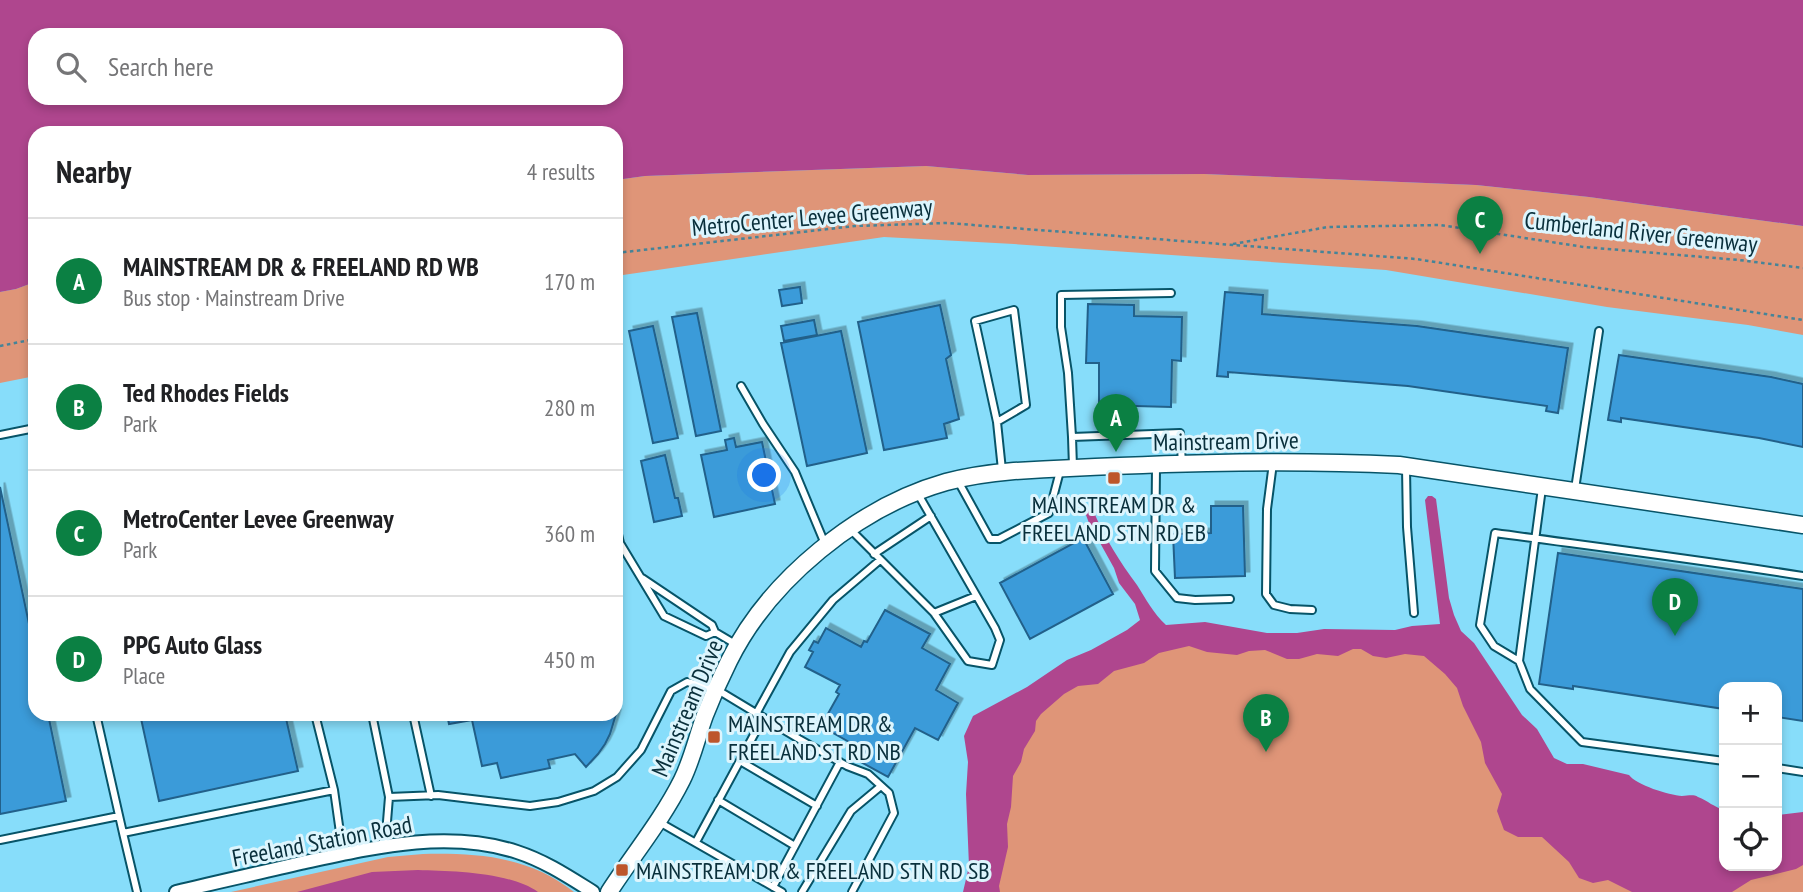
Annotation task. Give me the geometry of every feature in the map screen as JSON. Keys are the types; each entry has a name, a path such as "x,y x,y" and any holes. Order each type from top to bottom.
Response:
{"street":[{"name":"Mainstream Drive","path":"609,892 671,801 683,777 716,689 738,646 765,606 826,546 849,529 917,492 976,475 1002,472 1273,461 1333,462 1406,466 1803,525"},
{"name":"Freeland Station Road","path":"176,892 386,845 451,841 506,849 536,859 593,892"}],"lane":[{"path":"957,480 990,539 999,539 1049,513 1067,468 1072,437 1060,295 1171,293"},
{"path":"997,422 1026,405 1014,310 975,321 997,422 1002,472"},
{"path":"1574,491 1599,331"},
{"path":"741,386 795,472 826,546"},
{"path":"0,435 28,430"},
{"path":"1072,437 1180,433 1182,464"},
{"path":"1273,461 1267,509 1266,594 1274,605 1312,610"},
{"path":"1156,465 1155,571 1177,598 1230,599"},
{"path":"1406,466 1407,527 1414,612"},
{"path":"1542,486 1519,661 1530,689 1582,742 1719,760"},
{"path":"849,529 934,613 968,661 992,665 1000,640 995,628 917,492"},
{"path":"874,554 931,516"},
{"path":"1519,661 1494,646 1480,625 1495,533 1803,576"},
{"path":"623,548 664,616 706,636 715,632"},
{"path":"696,842 740,761 790,652 833,600 880,560"},
{"path":"642,578 712,625 715,632 738,646"},
{"path":"934,613 976,596"},
{"path":"389,797 431,796 530,806 558,802 594,791 617,778 642,750 671,691 687,682 716,689 840,762 868,774 889,793 894,813 852,892"},
{"path":"98,721 138,892"},
{"path":"317,721 334,790 343,854"},
{"path":"373,721 389,797 386,845"},
{"path":"415,721 431,796"},
{"path":"740,761 817,806"},
{"path":"773,887 840,762"},
{"path":"1782,769 1803,772"},
{"path":"802,892 851,811 881,786"},
{"path":"123,833 334,790"},
{"path":"718,800 795,846"},
{"path":"0,840 119,817"},
{"path":"658,821 782,892"}],"path":[{"name":"MetroCenter Levee Greenway","path":"623,252 855,226 947,223 1416,259 1803,320"},
{"name":"Cumberland River Greenway","path":"1226,245 1328,227 1440,225 1584,247 1803,268"},
{"path":"0,346 28,340"}],"shaded area":[{"path":"0,0 1803,0 1803,226 1589,197 1476,185 1204,174 1028,175 926,166 623,179 623,126 28,126 28,285 0,292"},
{"path":"926,166 1028,175 1204,174 1476,185 1589,197 1803,226 1803,335 1748,325 1607,307 1386,270 884,237 623,275 623,179"},
{"path":"28,285 28,377 0,383 0,292"},
{"path":"1428,496 1436,499 1449,598 1461,631 1474,643 1522,715 1537,729 1554,758 1567,764 1583,764 1629,775 1653,789 1682,796 1696,796 1719,808 1719,871 1782,871 1782,814 1803,812 1803,865 1751,880 1732,892 1632,892 1608,880 1593,883 1579,878 1569,862 1542,837 1518,837 1504,830 1497,811 1502,794 1485,763 1481,742 1457,688 1424,656 1405,654 1386,658 1373,656 1361,649 1353,649 1338,656 1317,654 1287,659 1265,650 1237,655 1207,652 1189,646 1159,653 1144,663 1114,671 1098,684 1078,686 1041,714 1013,776 1007,824 1008,847 1000,892 963,892 969,866 966,794 968,762 964,736 973,716 1027,687 1067,660 1127,630 1140,620 1135,604 1119,583 1083,507 1093,510 1119,558 1153,611 1166,625 1205,622 1267,633 1297,633 1324,629 1395,630 1440,624 1425,500"},
{"path":"1131,642 1449,647 1567,773 1719,863 1719,871 1782,871 1782,858 1803,824 1803,892 971,892 985,731"},
{"path":"463,854 502,859 539,871 574,892 231,892 388,857"},
{"path":"418,870 497,877 526,885 538,892 297,892 372,872"}],"building":[{"path":"800,287 802,303 782,306 779,290"},
{"path":"1225,292 1263,295 1262,314 1417,326 1568,348 1558,413 1546,411 1547,406 1408,386 1228,372 1228,377 1217,376"},
{"path":"1088,304 1134,305 1134,316 1182,317 1181,361 1172,360 1171,407 1099,405 1099,363 1086,363"},
{"path":"940,305 951,355 946,359 959,419 944,424 947,438 884,450 858,322"},
{"path":"697,313 721,431 696,436 672,317"},
{"path":"814,320 817,335 784,341 781,326"},
{"path":"653,326 678,438 653,443 629,331"},
{"path":"841,331 867,453 807,466 781,343"},
{"path":"1619,355 1803,384 1803,447 1621,418 1621,422 1608,420"},
{"path":"734,438 736,447 762,442 775,504 714,517 701,455 727,450 725,440"},
{"path":"665,455 682,516 654,522 641,461"},
{"path":"0,487 28,619 28,721 49,721 66,801 0,814"},
{"path":"1211,506 1243,506 1245,576 1175,578 1173,534 1211,533"},
{"path":"1083,538 1113,594 1030,639 1000,583"},
{"path":"1558,553 1803,589 1803,721 1782,718 1782,682 1719,682 1719,708 1573,686 1573,689 1539,684"},
{"path":"885,610 930,634 922,648 950,664 936,690 958,703 938,740 915,728 888,777 859,761 865,751 821,726 839,694 836,692 840,685 805,667 813,652 809,650 814,641 818,643 826,628 861,647 864,641 867,642"},
{"path":"142,721 287,721 298,771 159,801"},
{"path":"472,721 614,721 605,744 586,767 575,754 548,760 550,768 501,778 497,763 482,766"}],"place":[{"name":"MetroCenter Levee Greenway","path":"1480,254"},
{"name":"MAINSTREAM DR & FREELAND RD WB","path":"1116,452"},
{"name":"MAINSTREAM DR & FREELAND STN RD EB","path":"1114,478"},
{"name":"PPG Auto Glass","path":"1675,636"},
{"name":"MAINSTREAM DR & FREELAND ST RD NB","path":"714,737"},
{"name":"Ted Rhodes Fields","path":"1266,752"},
{"name":"MAINSTREAM DR & FREELAND STN RD SB","path":"622,870"}]}
